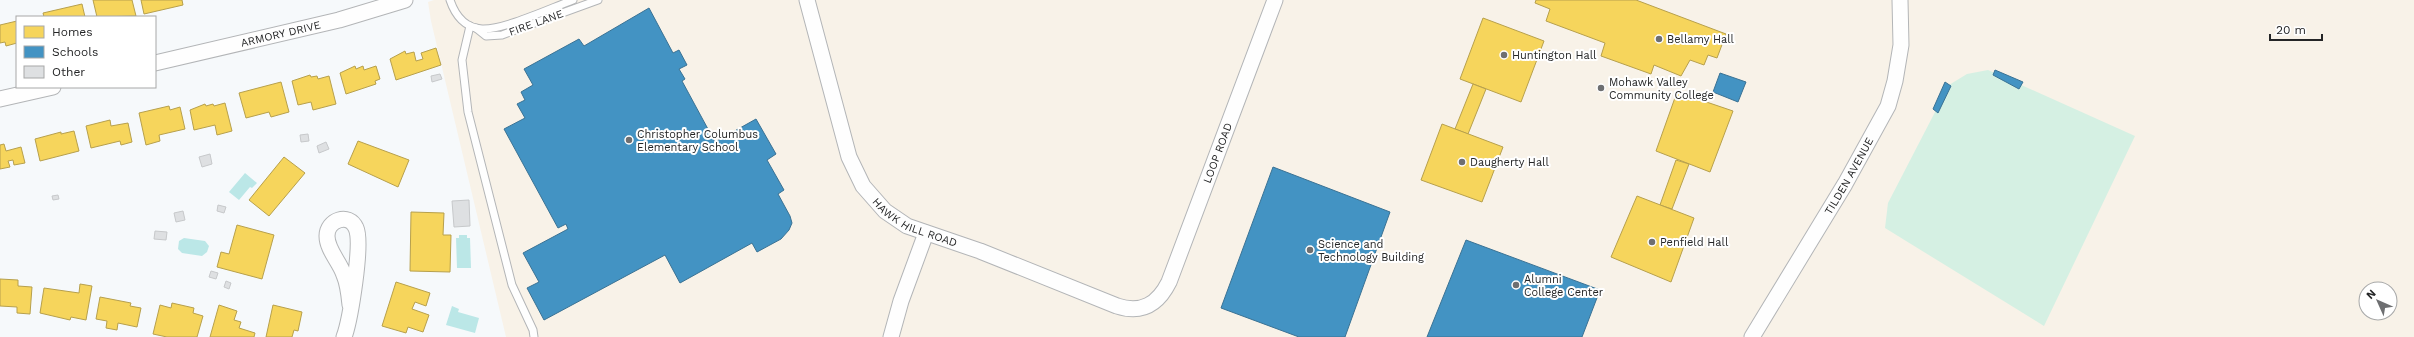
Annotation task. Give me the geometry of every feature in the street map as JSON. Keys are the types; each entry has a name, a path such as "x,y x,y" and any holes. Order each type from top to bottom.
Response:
{"street":[{"name":"ARMORY DRIVE","path":"156,63 339,20 405,0"},
{"name":"HAWK HILL ROAD","path":"807,0 849,157 863,186 885,211 907,226 1002,260 1118,306 1138,310 1155,302"},
{"name":"LOOP ROAD","path":"1155,302 1165,290 1176,266 1275,0"},
{"name":"TILDEN AVENUE","path":"1752,337 1845,184 1888,106 1895,81 1901,45 1900,0"},
{"path":"0,100 50,88"},
{"path":"344,337 350,305 359,238 352,223 348,219 341,219 331,225 327,235 328,242 344,274 350,305"},
{"path":"891,337 899,306 926,233"}],"lane":[{"path":"450,0 458,16 473,27 488,28 573,0"},
{"name":"FIRE LANE","path":"473,27 486,36 502,35 598,0"},
{"path":"473,27 462,60 468,112 512,285 534,337"}],"shaded area":[{"name":"Mohawk Valley Community College","path":"434,0 2414,0 2414,337 506,337 431,21 428,2"}],"green space":[{"path":"1988,70 2135,136 2044,326 1885,228 1888,203 1949,85 1967,74"}],"water":[{"path":"245,173 257,183 252,188 250,187 239,200 229,192"},
{"path":"459,235 467,235 467,238 470,238 471,268 457,268 456,238 459,238"},
{"path":"184,238 205,241 209,246 207,252 202,256 182,253 178,249 179,241"},
{"path":"452,306 459,309 458,312 479,318 475,333 446,325"}],"building: Homes":[{"path":"93,0 132,0 136,16 97,16"},
{"path":"141,0 182,0 183,5 144,14"},
{"name":"Bellamy Hall","path":"1536,0 1636,0 1726,34 1717,58 1708,55 1704,65 1690,60 1681,76 1654,65 1651,74 1601,56 1605,43 1546,21 1550,9 1535,3"},
{"path":"82,4 85,16 44,16 43,13"},
{"name":"Huntington Hall","path":"1483,18 1544,41 1521,102 1460,79"},
{"path":"16,21 16,43 6,46 5,42 0,43 0,25"},
{"path":"436,48 441,65 396,80 390,59 405,51 406,54 414,52 416,61 423,59 421,53"},
{"path":"355,66 356,69 363,66 364,70 376,66 380,79 375,81 376,84 346,94 340,73"},
{"path":"310,75 311,77 317,76 318,79 329,76 336,104 313,110 311,102 298,105 292,81"},
{"path":"281,82 289,112 271,117 269,112 246,118 239,93"},
{"path":"1473,84 1486,89 1468,134 1455,129"},
{"path":"1677,92 1733,111 1710,172 1656,151"},
{"path":"225,103 232,131 217,135 215,125 194,130 190,110 205,104 206,106 213,104 214,106"},
{"path":"169,106 170,110 180,107 185,129 159,135 160,141 146,145 139,113"},
{"path":"110,120 111,126 128,123 132,142 121,145 120,141 91,148 86,126"},
{"name":"Daugherty Hall","path":"1442,124 1503,147 1482,202 1421,180"},
{"path":"74,131 79,151 40,161 35,139 61,132 61,134"},
{"path":"358,141 409,160 398,187 348,164"},
{"path":"4,144 6,151 21,147 25,163 14,165 13,160 8,161 10,167 0,169 0,145"},
{"path":"284,157 305,173 269,216 249,200"},
{"path":"1676,160 1689,164 1672,209 1660,205"},
{"name":"Penfield Hall","path":"1637,196 1694,218 1671,282 1611,257"},
{"path":"411,212 444,213 443,235 451,235 450,272 410,271"},
{"path":"237,225 274,235 262,279 217,267 221,252 229,254"},
{"path":"0,279 18,280 18,286 32,287 30,314 17,313 17,307 0,306"},
{"path":"396,282 430,293 426,306 415,302 412,309 429,315 423,332 408,327 406,333 382,326"},
{"path":"80,284 92,286 86,320 71,317 70,320 40,313 44,288 79,293"},
{"path":"100,297 131,303 130,306 141,308 137,327 118,323 117,330 106,328 107,321 96,319"},
{"path":"172,303 194,308 193,313 203,316 197,337 167,337 153,334 160,305 171,308"},
{"path":"219,305 237,311 234,320 241,322 239,328 255,333 254,337 210,337"},
{"path":"273,305 302,312 298,331 294,330 292,337 266,337"}],"building: Schools":[{"path":"649,8 673,53 679,50 687,65 679,69 685,79 682,81 715,142 756,119 776,154 767,160 784,190 778,194 790,216 792,223 789,230 781,239 757,252 752,243 680,283 665,255 544,320 527,288 539,282 523,253 568,229 566,224 558,228 504,129 525,118 517,104 525,100 521,92 533,85 524,69 579,39 584,46"},
{"path":"1995,70 2023,82 2019,89 1993,75"},
{"path":"1720,73 1746,82 1738,102 1713,92"},
{"path":"1945,82 1951,86 1938,113 1933,109"},
{"name":"Science and Technology Building","path":"1273,167 1390,212 1345,337 1299,337 1221,308"},
{"name":"Alumni College Center","path":"1466,240 1600,290 1582,337 1427,337"}],"building: Other":[{"path":"440,74 442,79 432,82 431,76"},
{"path":"308,134 309,141 301,142 300,135"},
{"path":"326,142 329,149 319,153 317,146"},
{"path":"210,154 212,164 202,167 199,157"},
{"path":"58,195 59,199 53,200 52,196"},
{"path":"469,200 470,226 454,227 452,201"},
{"path":"218,205 226,207 224,213 217,211"},
{"path":"183,211 185,220 176,222 174,213"},
{"path":"155,231 167,232 166,240 154,239"},
{"path":"211,271 218,273 216,279 209,277"},
{"path":"226,281 231,283 229,289 224,287"}],"place":[{"name":"Bellamy Hall","path":"1659,39"},
{"name":"Huntington Hall","path":"1504,55"},
{"name":"Mohawk Valley Community College","path":"1601,88"},
{"name":"Christopher Columbus Elementary School","path":"629,140"},
{"name":"Daugherty Hall","path":"1462,162"},
{"name":"Penfield Hall","path":"1652,242"},
{"name":"Science and Technology Building","path":"1310,250"},
{"name":"Alumni College Center","path":"1516,285"}]}
